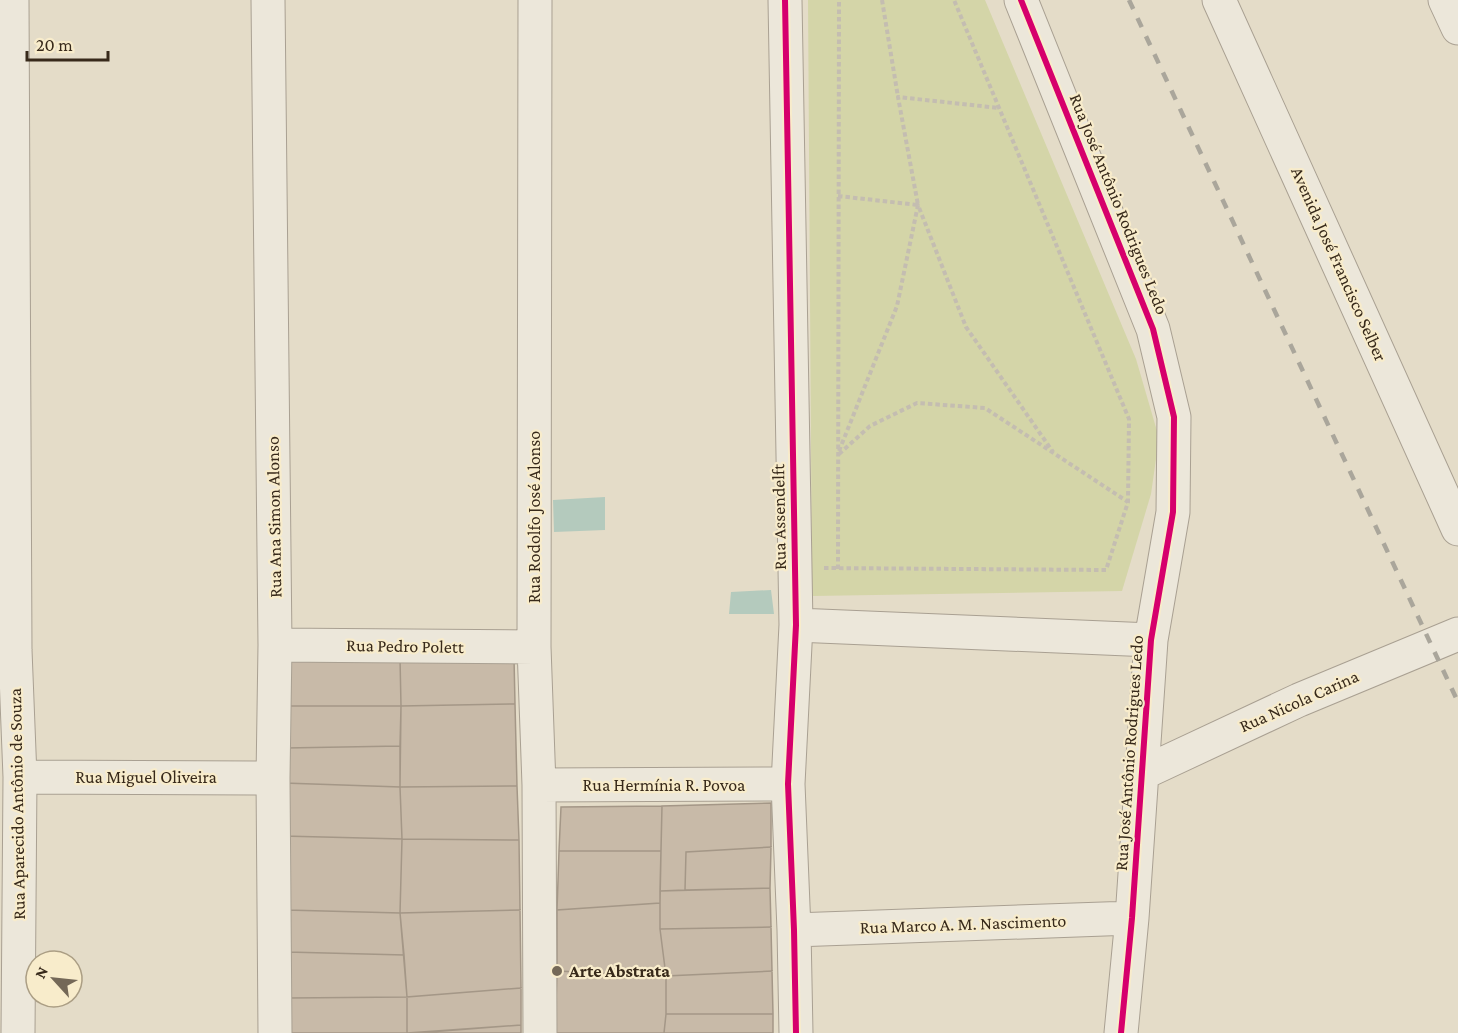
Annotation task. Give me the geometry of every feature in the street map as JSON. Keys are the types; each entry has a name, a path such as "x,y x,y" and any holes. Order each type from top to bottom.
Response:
{"street":[{"name":"Rua Aparecido Antônio de Souza","path":"12,0 6,43 7,650 20,777 18,1033"},
{"name":"Rua Ana Simon Alonso","path":"268,0 275,645 273,778 275,1033"},
{"name":"Rua Rodolfo José Alonso","path":"535,0 534,647 539,785 540,1033"},
{"name":"Rua Assendelft","path":"785,0 796,625 788,784 796,1033"},
{"name":"Rua José Antônio Rodrigues Ledo","path":"1021,0 1153,329 1174,417 1173,512 1151,640 1132,918 1121,1033"},
{"name":"Avenida José Francisco Selber","path":"1219,0 1458,529"},
{"path":"1445,0 1458,28"},
{"path":"796,625 1151,640"},
{"name":"Rua Nicola Carina","path":"1143,773 1288,705 1458,634"},
{"name":"Rua Pedro Polett","path":"275,645 534,647"},
{"name":"Rua Miguel Oliveira","path":"20,777 273,778"},
{"name":"Rua Hermínia R. Povoa","path":"539,785 788,784"},
{"name":"Rua Marco A. M. Nascimento","path":"794,930 1132,918"}],"path":[{"path":"838,0 838,569 1106,570 1128,502 1129,419 954,0"},
{"path":"882,0 918,205 966,327 1053,452"},
{"path":"898,98 999,108"},
{"path":"838,196 918,205"},
{"path":"838,454 897,306 918,205"},
{"path":"838,454 870,426 917,403 986,408 1128,502"}],"green space":[{"path":"808,0 985,0 1136,359 1159,438 1151,494 1122,591 812,596"}],"shaded area":[{"path":"605,497 605,530 554,532 553,500"},
{"path":"771,590 774,614 729,614 731,592"}],"building":[{"path":"400,658 514,658 515,704 401,706"},
{"path":"400,658 401,706 286,706 284,659"},
{"path":"515,704 517,786 400,787 401,706"},
{"path":"286,706 401,706 400,746 286,748"},
{"path":"400,746 400,787 284,783 286,748"},
{"path":"284,783 400,787 402,839 283,836"},
{"path":"517,786 519,840 402,839 400,787"},
{"path":"771,803 771,847 686,852 685,890 660,891 662,806"},
{"path":"662,806 661,851 559,851 561,807"},
{"path":"283,836 402,839 400,913 286,910"},
{"path":"402,839 519,840 520,910 400,913"},
{"path":"771,847 770,888 685,890 686,852"},
{"path":"559,851 661,851 660,903 557,910"},
{"path":"770,888 771,927 660,929 660,891"},
{"path":"660,903 660,929 666,976 557,971 557,910"},
{"path":"286,910 400,913 404,955 287,952"},
{"path":"520,910 521,988 407,997 400,913"},
{"path":"771,927 772,971 666,976 660,929"},
{"path":"287,952 404,955 407,997 288,998"},
{"path":"557,971 666,976 664,1033 555,1033"},
{"path":"772,971 773,1014 666,1014 666,976"},
{"path":"521,988 521,1025 407,1033 407,997"},
{"path":"407,997 407,1033 288,1033 288,998"},
{"path":"666,1014 773,1014 773,1033 664,1033"},
{"path":"521,1025 521,1033 417,1033"}],"railway":[{"path":"1129,0 1458,702"}],"cycle path":[{"path":"785,0 796,625 788,784 796,1033"},
{"path":"1021,0 1153,329 1174,417 1173,512 1151,640 1132,918 1121,1033"}],"place":[{"name":"Arte Abstrata","path":"557,971"}]}
